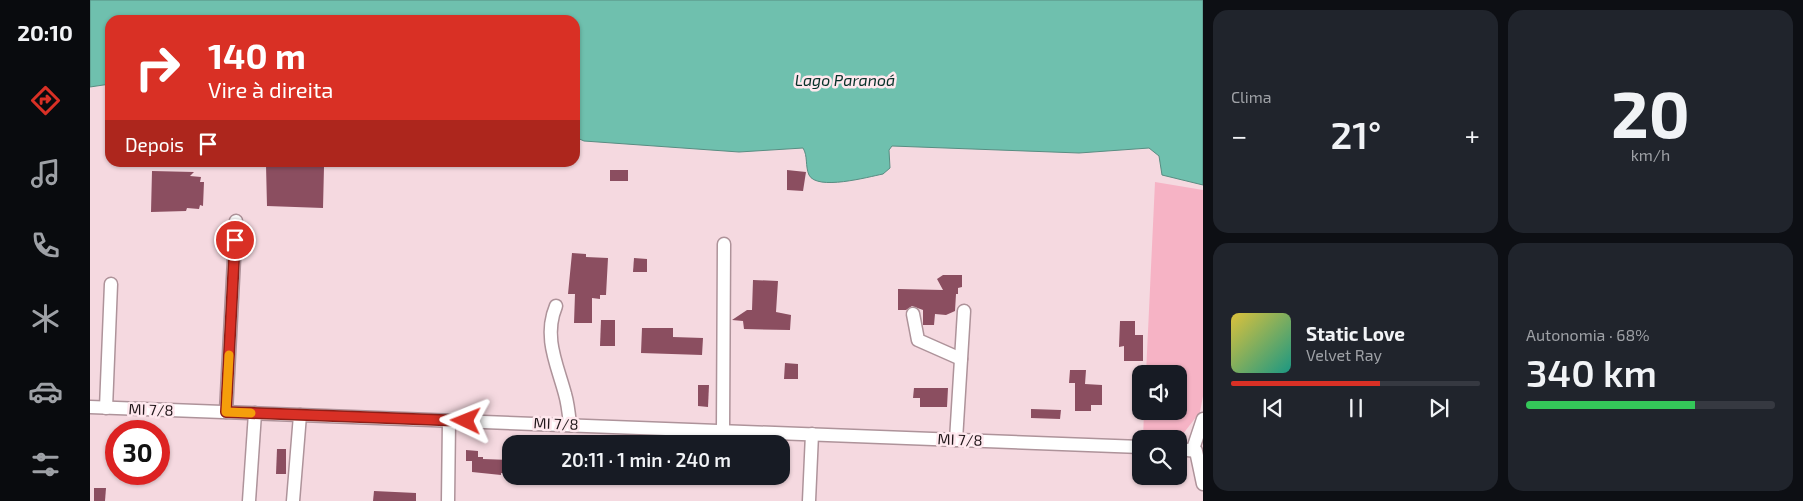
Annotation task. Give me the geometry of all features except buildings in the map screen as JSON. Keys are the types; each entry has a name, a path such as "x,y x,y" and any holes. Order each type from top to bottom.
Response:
{"street":[{"path":"226,412 236,221"},
{"path":"723,431 724,244"},
{"path":"106,408 111,284"},
{"path":"556,306 550,331 551,347 566,396 570,425"},
{"path":"956,440 964,311"},
{"path":"913,314 918,340 961,359"},
{"name":"MI 7/8","path":"90,408 1132,447"},
{"path":"248,501 254,414"},
{"path":"293,501 300,415"},
{"path":"1203,418 1194,450 1203,484"},
{"path":"448,501 449,421"},
{"path":"809,501 812,434"},
{"path":"1187,450 1194,450"}],"shaded area":[{"path":"1155,182 1203,190 1203,396 1200,412 1186,430 1143,430 1144,420 1187,420 1187,365 1146,365"}],"water":[{"name":"Lago Paranoá","path":"90,0 1203,0 1203,185 1162,175 1159,156 1149,148 1079,153 892,146 889,150 890,168 883,174 832,183 814,180 809,175 803,148 739,152 584,141 580,139 580,15 105,15 105,85 90,87"}],"slow traffic":[{"path":"229,355 226,412 251,413"}],"route":[{"path":"235,240 226,412 466,421"}]}
